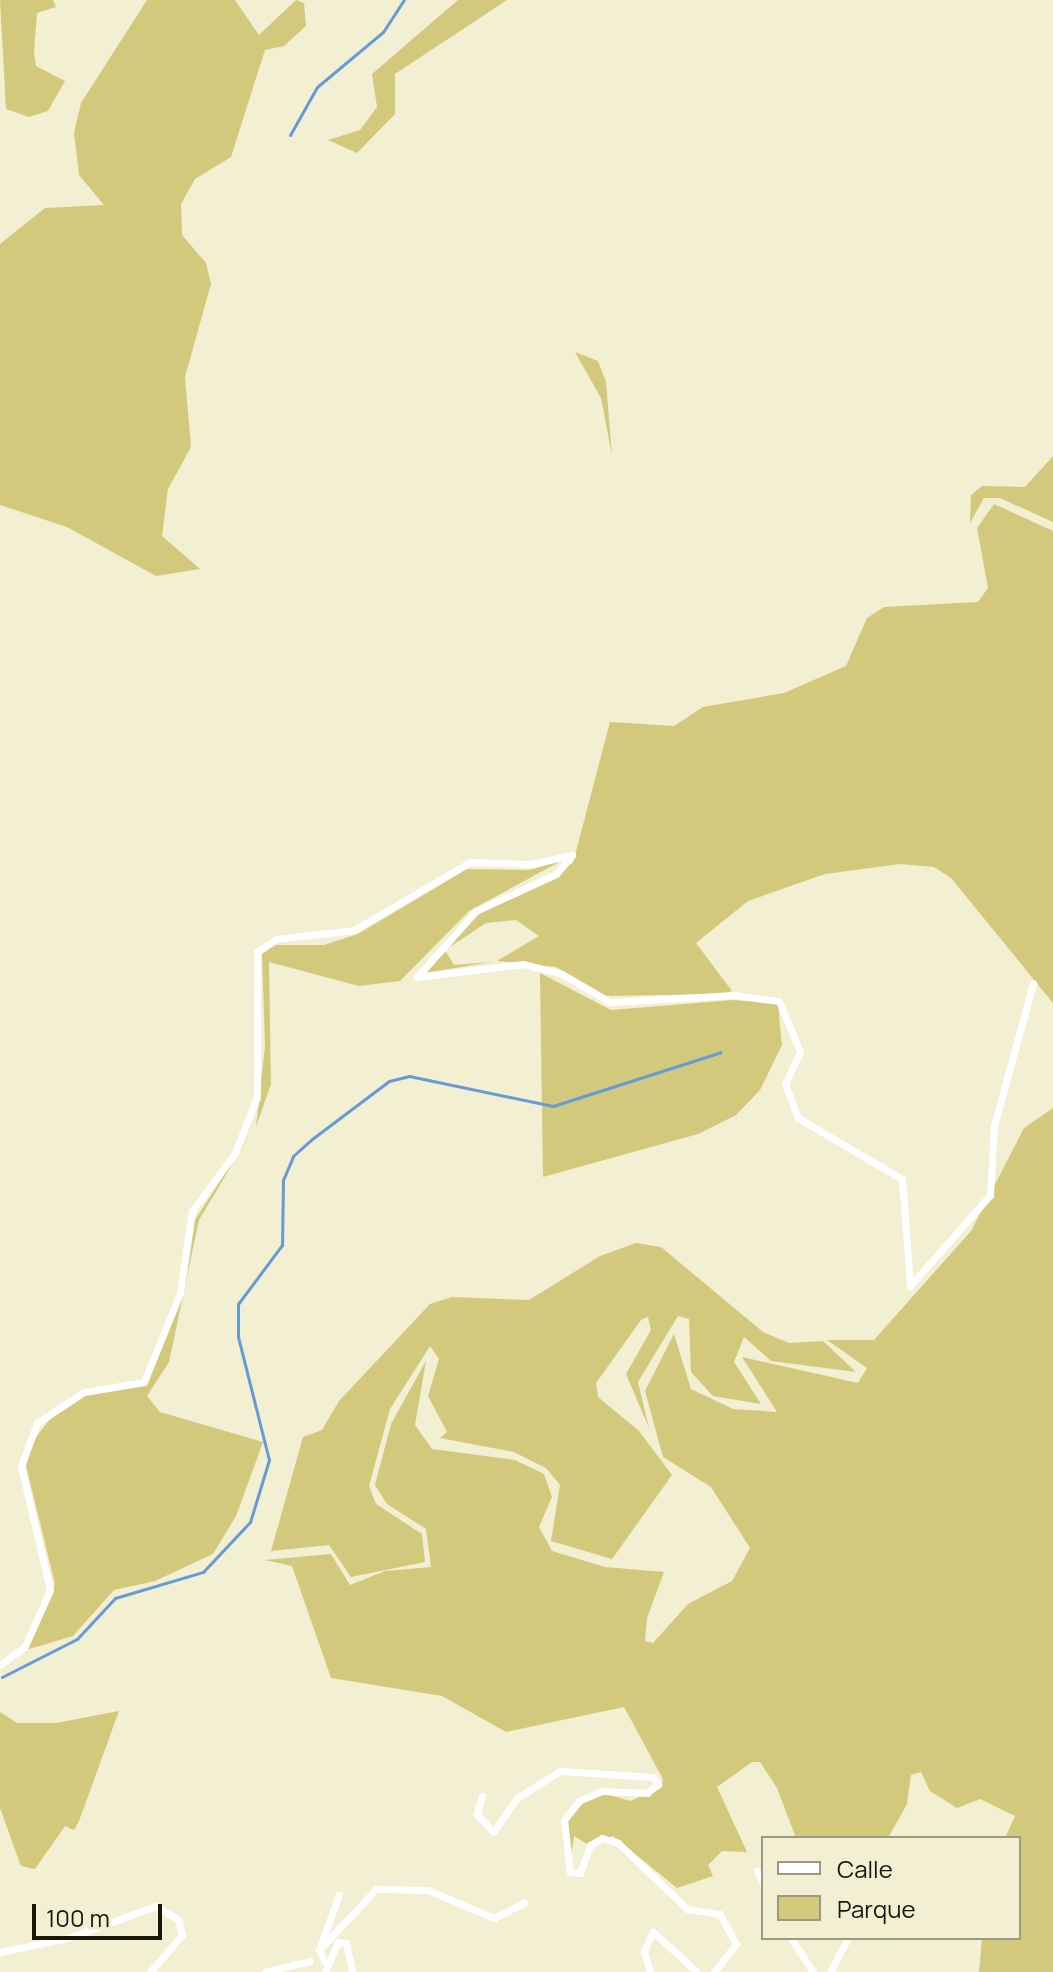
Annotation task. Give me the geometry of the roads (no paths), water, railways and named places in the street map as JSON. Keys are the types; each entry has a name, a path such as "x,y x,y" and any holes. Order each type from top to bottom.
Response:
{"street":[{"path":"0,1665 25,1646 50,1590 21,1466 37,1423 84,1392 144,1382 180,1293 192,1211 235,1153 257,1097 257,952 276,939 354,930 470,862 531,864 572,855 556,874 476,911 417,977 523,964 562,974 610,1002 734,995 779,1001 800,1052 785,1084 798,1118 902,1179 910,1286 971,1225 990,1195 994,1126 1033,983"},
{"path":"482,1796 477,1814 493,1832 517,1798 560,1771 653,1777 658,1784 647,1793 602,1791 579,1801 564,1820 570,1872 580,1873 590,1845 610,1841 687,1909 720,1914 736,1944 714,1972"},
{"path":"757,1871 761,1880"},
{"path":"319,1950 376,1889 428,1890 494,1918 524,1903"},
{"path":"325,1972 325,1962 319,1950 339,1894"},
{"path":"0,1952 68,1938 156,1906 178,1920 182,1935 150,1972"},
{"path":"650,1972 644,1951 653,1932 697,1972"},
{"path":"792,1940 813,1972"},
{"path":"830,1972 847,1940"},
{"path":"325,1962 338,1942 346,1943 352,1972"},
{"path":"265,1972 310,1961"}],"waterway":[{"path":"290,135 317,87 383,32 404,0"},
{"path":"2,1677 77,1639 115,1598 203,1572 250,1522 269,1460 238,1337 238,1304 282,1245 283,1180 293,1156 312,1139 389,1081 409,1076 553,1106 721,1052"}]}
